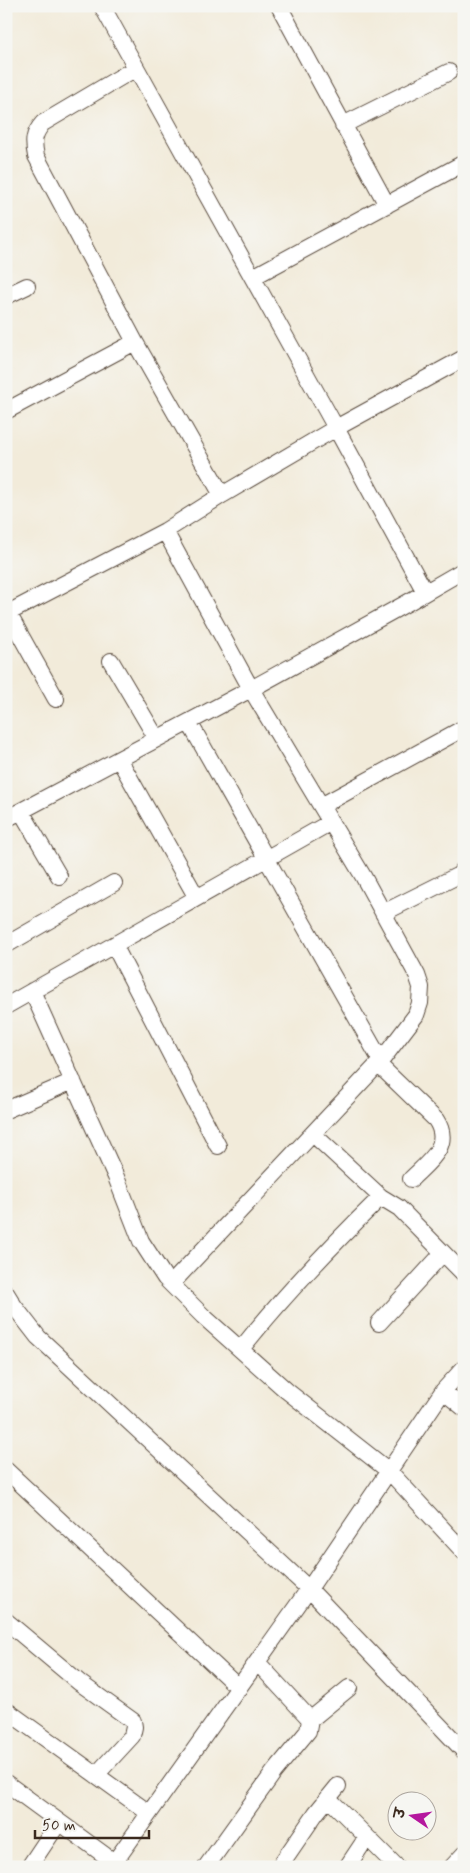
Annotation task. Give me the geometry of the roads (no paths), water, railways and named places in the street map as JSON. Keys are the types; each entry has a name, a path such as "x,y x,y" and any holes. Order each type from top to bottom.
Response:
{"street":[{"path":"102,6 425,592"},
{"path":"279,6 387,205"},
{"path":"136,68 43,123 35,132 33,144 36,156 135,342 222,495"},
{"path":"343,125 449,72"},
{"path":"253,277 464,163"},
{"path":"6,296 27,286"},
{"path":"6,411 135,342"},
{"path":"56,699 7,613 165,531 336,428 464,358"},
{"path":"165,531 251,689 383,913 417,974 421,987 420,1003 416,1015 380,1063 171,1284"},
{"path":"6,819 251,689 464,570"},
{"path":"111,661 157,739"},
{"path":"189,722 380,1063 436,1120 442,1130 442,1140 437,1153 411,1180"},
{"path":"321,806 464,728"},
{"path":"119,760 197,898"},
{"path":"21,812 59,876"},
{"path":"6,1006 331,822"},
{"path":"383,913 459,875 464,869"},
{"path":"6,945 114,883"},
{"path":"114,945 218,1146"},
{"path":"32,991 116,1177 140,1241 165,1278 203,1316 287,1391 389,1471 464,1552"},
{"path":"6,1110 73,1080"},
{"path":"312,1134 381,1197 399,1208 464,1274"},
{"path":"241,1349 258,1327 381,1197"},
{"path":"379,1323 443,1253"},
{"path":"6,1293 38,1337 309,1589 464,1751"},
{"path":"8,1789 59,1822 112,1864 309,1589 443,1391 464,1368"},
{"path":"443,1391 464,1408"},
{"path":"6,1470 239,1688"},
{"path":"6,1621 80,1683 133,1721 132,1736 96,1775"},
{"path":"257,1662 310,1720"},
{"path":"206,1867 274,1772 308,1731 310,1720 349,1688"},
{"path":"6,1710 149,1813"},
{"path":"279,1867 333,1792 367,1838 397,1867"},
{"path":"29,1867 59,1822"},
{"path":"347,1867 367,1838"},
{"path":"452,1867 464,1854"}]}
